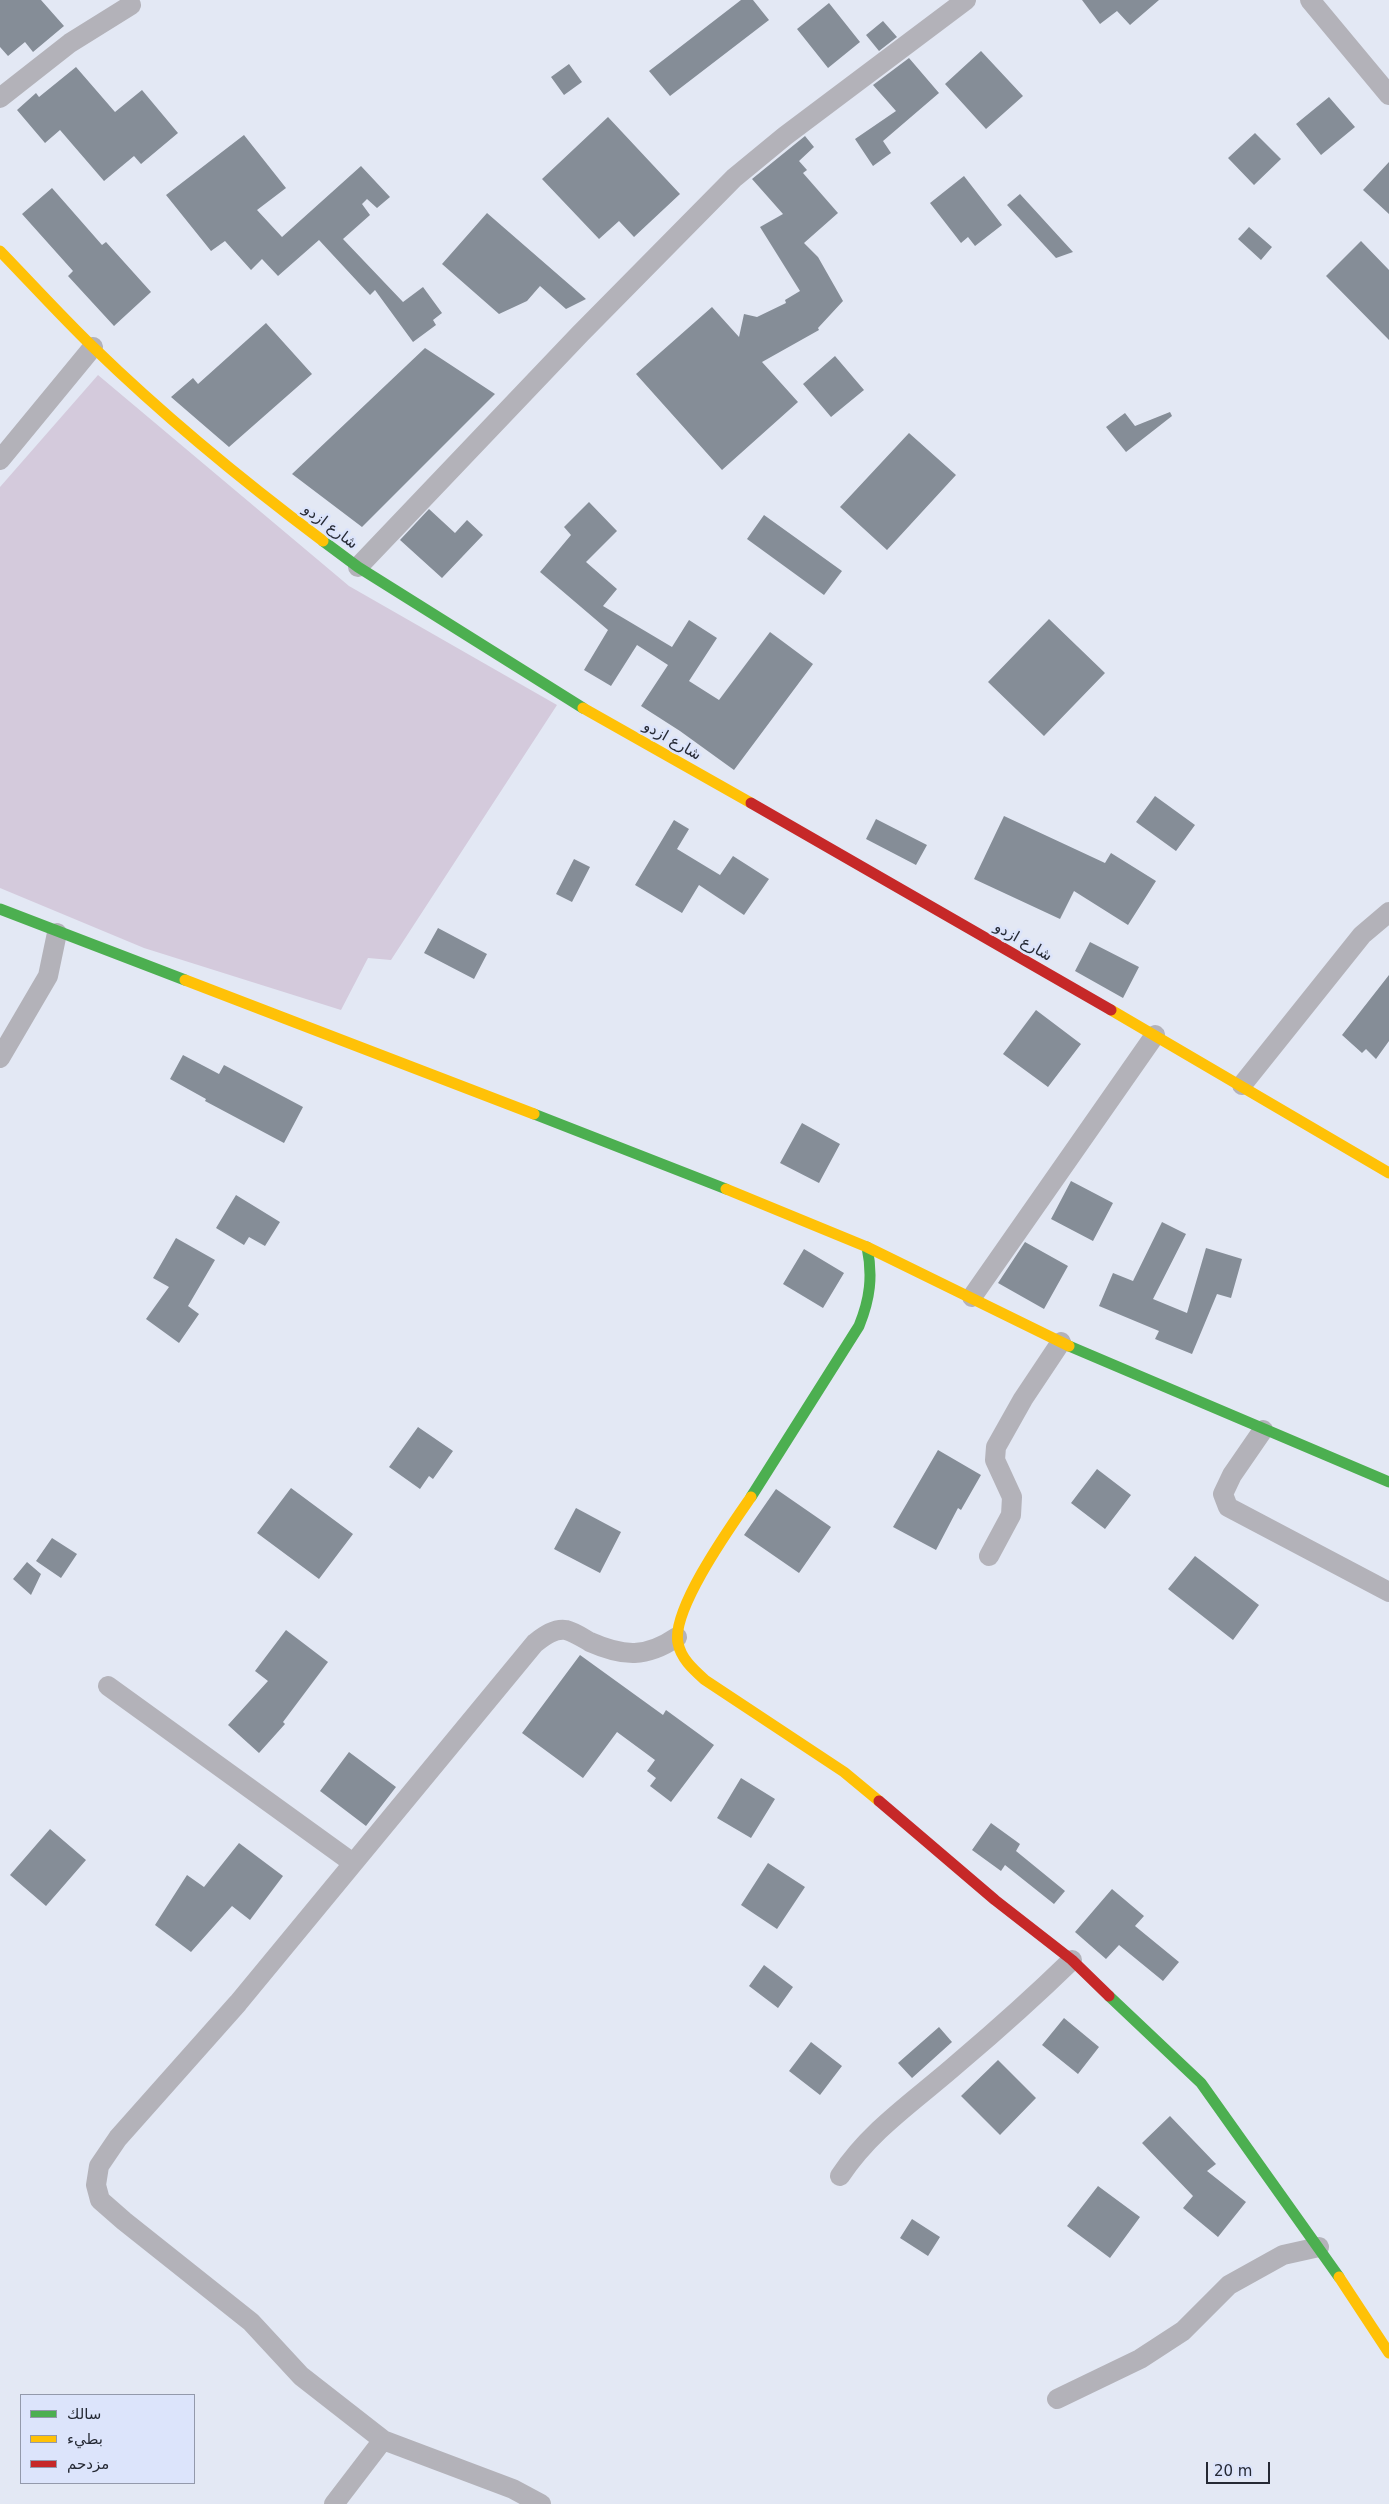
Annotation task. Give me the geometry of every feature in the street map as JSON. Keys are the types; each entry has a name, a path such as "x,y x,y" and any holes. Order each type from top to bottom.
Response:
{"street":[{"path":"358,567 580,334 734,178 785,136 966,0"},
{"path":"1310,0 1389,94"},
{"path":"0,98 70,43 131,5"},
{"name":"شارع ازدو","path":"0,251 93,347 183,429 247,482 358,567 581,706 1242,1085 1389,1173"},
{"path":"0,460 93,347"},
{"path":"0,909 57,933 688,1173 867,1247 972,1296 1061,1342 1263,1430 1389,1482"},
{"path":"1242,1085 1362,935 1389,912"},
{"path":"0,1058 48,976 57,933"},
{"path":"972,1296 1155,1035"},
{"path":"867,1247 873,1280 865,1314 853,1338 706,1567 680,1618 677,1637 681,1652 691,1667 705,1680 844,1772 994,1900 1072,1960 1201,2083 1320,2246 1389,2353"},
{"path":"989,1556 1011,1514 1012,1497 994,1460 996,1447 1023,1400 1061,1342"},
{"path":"1263,1430 1232,1475 1223,1494 1228,1507 1389,1592"},
{"path":"541,2504 512,2489 383,2440 301,2376 251,2322 100,2200 96,2185 99,2166 118,2138 238,2003 535,1643 548,1633 565,1630 617,1652 637,1654 659,1649 677,1637"},
{"path":"108,1686 353,1863"},
{"path":"840,2176 855,2154 890,2118 957,2064 1072,1960"},
{"path":"1057,2399 1140,2359 1183,2331 1229,2285 1283,2255 1320,2246"},
{"path":"334,2504 383,2440"}],"shaded area":[{"path":"98,375 349,586 557,705 391,960 368,958 341,1010 144,948 0,888 0,487"}],"building":[{"path":"0,0 41,0 64,26 33,52 25,42 8,56 0,47"},
{"path":"741,0 753,0 769,20 670,96 649,71"},
{"path":"1082,0 1159,0 1130,25 1117,11 1100,24"},
{"path":"829,3 860,42 828,68 797,29"},
{"path":"883,21 897,37 879,51 866,35"},
{"path":"981,51 1023,96 986,129 945,84"},
{"path":"909,58 939,93 883,141 891,153 873,166 855,139 896,111 873,85"},
{"path":"569,64 582,82 564,95 551,77"},
{"path":"76,67 115,112 142,90 178,133 141,164 134,156 104,181 60,130 45,143 17,110 36,93 39,97"},
{"path":"1329,97 1355,127 1321,155 1296,124"},
{"path":"608,117 680,194 634,237 619,221 599,239 542,179"},
{"path":"1255,133 1281,159 1254,185 1228,158"},
{"path":"244,135 286,188 257,210 282,237 361,166 390,197 377,208 367,199 362,204 370,215 343,239 403,302 423,287 442,313 433,320 436,325 413,342 375,290 370,295 319,240 278,276 262,259 251,270 225,241 211,251 166,195"},
{"path":"805,136 814,147 799,161 807,170 803,173 838,213 804,243 818,257 843,301 818,328 819,330 762,362 798,402 722,470 636,374 712,307 739,337 744,314 757,317 786,303 785,300 800,291 760,227 783,214 752,179"},
{"path":"1389,162 1389,214 1363,190"},
{"path":"964,176 1002,225 975,246 968,237 961,243 930,203"},
{"path":"52,188 102,245 106,242 151,292 114,326 68,276 73,271 22,214"},
{"path":"1020,194 1073,252 1056,258 1007,205"},
{"path":"487,213 586,299 566,309 540,286 527,301 499,314 442,264"},
{"path":"1249,227 1272,247 1261,260 1238,239"},
{"path":"1361,241 1389,270 1389,340 1326,276"},
{"path":"266,323 312,374 229,447 171,397 193,378 198,384"},
{"path":"425,348 495,394 362,527 292,474"},
{"path":"835,356 864,390 831,417 803,384"},
{"path":"1170,412 1172,416 1126,452 1106,427 1125,413 1135,426"},
{"path":"909,433 956,475 887,550 840,507"},
{"path":"589,502 617,531 586,562 617,589 603,606 672,647 689,620 717,638 689,681 719,700 770,632 813,664 734,770 680,731 641,706 668,665 637,645 611,686 584,670 608,630 540,572 571,535 564,527"},
{"path":"429,509 455,533 467,520 483,535 442,578 400,540"},
{"path":"764,515 842,571 824,595 747,539"},
{"path":"1049,619 1105,673 1044,736 988,682"},
{"path":"1155,796 1195,825 1176,851 1136,822"},
{"path":"1004,816 1105,863 1111,853 1156,881 1128,925 1074,891 1060,919 974,879"},
{"path":"876,819 927,845 916,865 866,839"},
{"path":"674,820 689,829 677,849 720,875 733,856 769,879 744,915 699,885 682,913 635,885"},
{"path":"574,859 590,867 572,902 556,894"},
{"path":"438,928 487,954 474,979 424,953"},
{"path":"1090,942 1139,967 1123,998 1075,971"},
{"path":"1389,975 1389,1041 1376,1059 1366,1049 1362,1053 1342,1035"},
{"path":"1036,1010 1081,1044 1048,1087 1003,1054"},
{"path":"183,1055 219,1074 224,1065 303,1107 284,1143 205,1101 206,1099 170,1079"},
{"path":"802,1123 840,1144 819,1183 780,1163"},
{"path":"1071,1181 1113,1203 1093,1241 1051,1219"},
{"path":"236,1195 280,1222 265,1246 249,1237 244,1245 216,1228"},
{"path":"1162,1222 1186,1234 1153,1299 1187,1313 1206,1248 1242,1259 1231,1298 1217,1294 1192,1354 1155,1339 1159,1331 1099,1306 1113,1273 1133,1281"},
{"path":"176,1238 215,1260 188,1306 199,1314 179,1343 146,1319 169,1287 153,1278"},
{"path":"1025,1242 1068,1266 1044,1309 998,1283"},
{"path":"804,1249 844,1273 823,1308 783,1284"},
{"path":"418,1427 453,1451 433,1479 429,1476 420,1489 389,1467"},
{"path":"938,1450 981,1475 961,1510 958,1508 936,1550 893,1527"},
{"path":"1097,1469 1131,1495 1105,1529 1071,1503"},
{"path":"291,1488 353,1534 319,1579 257,1533"},
{"path":"776,1489 831,1527 799,1573 744,1535"},
{"path":"576,1508 621,1532 600,1573 554,1549"},
{"path":"52,1538 77,1554 61,1578 36,1561"},
{"path":"1195,1556 1259,1605 1233,1640 1168,1589"},
{"path":"27,1562 41,1574 31,1595 13,1579"},
{"path":"286,1630 328,1662 283,1722 285,1724 259,1753 228,1725 268,1681 255,1671"},
{"path":"580,1655 663,1715 666,1710 714,1745 671,1802 650,1786 656,1778 647,1771 655,1760 617,1732 583,1778 522,1733"},
{"path":"349,1752 396,1787 366,1826 320,1791"},
{"path":"741,1778 775,1799 751,1838 717,1818"},
{"path":"991,1823 1020,1844 1016,1851 1065,1891 1054,1904 1005,1865 1001,1871 972,1850"},
{"path":"50,1829 86,1860 46,1906 10,1875"},
{"path":"239,1843 283,1876 250,1920 232,1906 191,1952 155,1925 187,1875 204,1887"},
{"path":"768,1863 805,1887 777,1929 741,1905"},
{"path":"1112,1889 1144,1916 1135,1926 1179,1962 1163,1981 1119,1945 1106,1959 1075,1932"},
{"path":"764,1965 793,1987 778,2008 749,1986"},
{"path":"1064,2018 1099,2047 1078,2074 1042,2045"},
{"path":"939,2027 952,2042 912,2078 898,2063"},
{"path":"811,2042 842,2066 820,2095 789,2071"},
{"path":"998,2060 1036,2098 1000,2135 961,2096"},
{"path":"1170,2116 1216,2164 1207,2171 1246,2202 1218,2237 1183,2208 1193,2196 1142,2143"},
{"path":"1098,2186 1140,2217 1110,2258 1067,2226"},
{"path":"912,2219 940,2237 928,2256 900,2238"}],"traffic: fast":[{"path":"323,541 358,567 583,708"},
{"path":"0,909 185,980"},
{"path":"534,1114 726,1189"},
{"path":"751,1497 859,1326 866,1306 870,1278 867,1247"},
{"path":"1069,1346 1389,1482"},
{"path":"1109,1996 1201,2083 1339,2277"}],"traffic: slow":[{"path":"0,251 120,373 234,472 323,541"},
{"path":"583,708 751,803"},
{"path":"185,980 534,1114"},
{"path":"1111,1010 1389,1173"},
{"path":"726,1189 867,1247 1069,1346"},
{"path":"751,1497 704,1568 684,1610 678,1628 678,1643 682,1654 688,1664 705,1680 844,1772 879,1801"},
{"path":"1339,2277 1389,2353"}],"traffic: jam":[{"path":"751,803 1111,1010"},
{"path":"879,1801 995,1900 1072,1960 1109,1996"}]}
